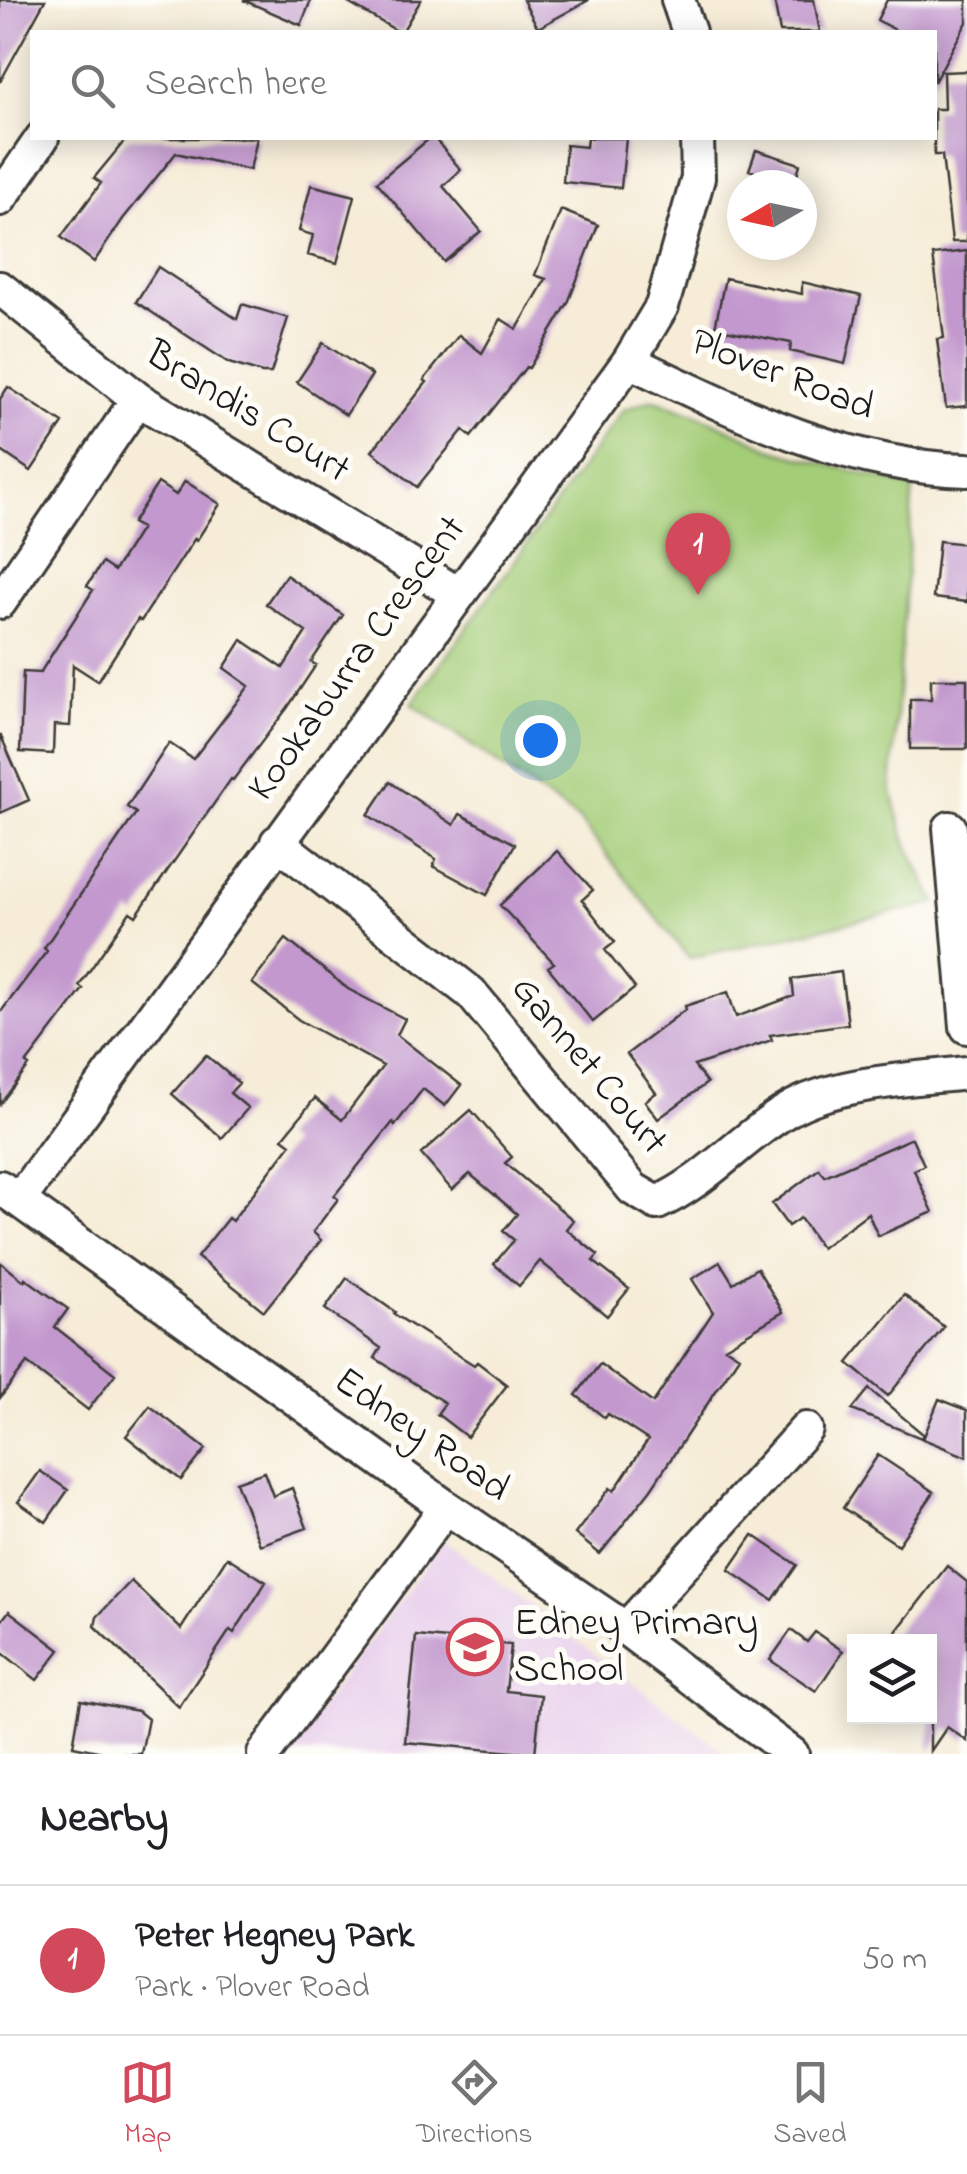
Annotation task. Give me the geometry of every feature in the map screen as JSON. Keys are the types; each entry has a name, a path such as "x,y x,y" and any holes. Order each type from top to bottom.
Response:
{"street":[{"path":"678,0 687,30"},
{"path":"0,200 41,140"},
{"name":"Kookaburra Crescent","path":"9,1193 277,842 629,361 662,306 698,178 697,140"},
{"name":"Brandis Court","path":"0,288 138,400 458,594"},
{"name":"Plover Road","path":"629,361 746,417 816,444 930,469 967,470"},
{"path":"0,602 138,400"},
{"path":"950,828 967,1026"},
{"name":"Gannet Court","path":"277,842 471,992 632,1190 657,1204 678,1194 789,1109 826,1095 884,1082 967,1073"},
{"name":"Edney Road","path":"9,1193 446,1507 626,1630 792,1754"},
{"path":"626,1630 806,1428"},
{"path":"264,1754 446,1507"}],"shaded area":[{"name":"Edney Primary School","path":"444,1540 727,1754 286,1754"}],"green space":[{"path":"652,399 777,451 913,487 891,789 906,843 936,903 689,958 579,820 412,704 623,410"}],"building":[{"path":"0,0 45,0 0,82"},
{"path":"243,0 311,0 301,25"},
{"path":"343,0 421,0 403,30 396,30"},
{"path":"523,0 589,0 538,28"},
{"path":"774,0 814,0 820,30 780,30"},
{"path":"887,0 967,0 967,22 937,77 937,30 895,30 877,20"},
{"path":"967,71 967,242 952,242 942,155 934,155 937,109 944,109 943,72"},
{"path":"125,140 257,140 250,170 176,153 94,262 61,237 101,183 94,178"},
{"path":"428,140 436,140 461,170 443,186 481,231 444,262 377,182"},
{"path":"587,140 626,140 621,188 563,182 566,145 586,147"},
{"path":"756,150 800,164 798,170 749,170"},
{"path":"311,185 355,196 337,263 308,255 313,235 299,231"},
{"path":"561,210 598,225 568,303 529,368 471,437 463,430 417,487 372,451 459,335 482,353 501,319 517,329 546,279 535,275"},
{"path":"967,251 967,406 946,408 937,339 944,338 933,255"},
{"path":"158,267 237,319 242,304 288,318 271,373 229,363 136,302"},
{"path":"725,278 802,294 802,282 861,296 845,364 790,351 791,343 715,328"},
{"path":"323,343 372,375 346,415 297,382"},
{"path":"8,387 63,423 31,471 0,450 0,399"},
{"path":"185,481 220,504 98,681 73,665 70,726 54,725 53,754 20,752 23,672 40,673 93,590 87,586 102,563 114,571 141,528 132,523 158,483 176,495"},
{"path":"939,541 967,544 967,602 933,598"},
{"path":"286,575 343,615 311,662 316,665 136,916 130,912 79,986 83,989 0,1104 0,1013 47,951 44,948 136,813 127,807 169,743 193,759 249,686 224,668 242,640 283,668 306,632 266,604"},
{"path":"931,679 967,679 967,749 910,749 910,699 931,699"},
{"path":"0,734 29,800 0,813"},
{"path":"390,782 454,825 460,814 515,844 487,895 433,866 436,859 368,815"},
{"path":"557,851 593,890 582,900 615,942 605,950 635,988 593,1022 548,967 554,963 500,905"},
{"path":"286,939 348,989 405,1019 397,1035 461,1085 445,1106 423,1089 395,1125 393,1122 334,1196 338,1199 313,1232 321,1240 264,1311 197,1257 228,1218 232,1221 291,1144 283,1138 315,1098 342,1120 383,1066 299,1020 252,983"},
{"path":"841,972 848,1024 770,1035 772,1040 694,1066 707,1083 658,1119 645,1101 656,1093 627,1054 685,1006 728,992 736,1017 794,996 792,979"},
{"path":"206,1055 239,1083 230,1093 248,1108 222,1138 172,1094"},
{"path":"471,1110 512,1157 505,1163 573,1220 566,1229 598,1255 593,1261 629,1289 607,1316 540,1261 519,1286 494,1264 514,1240 503,1231 517,1214 470,1174 452,1190 421,1154"},
{"path":"912,1138 924,1165 914,1170 933,1212 878,1236 868,1213 821,1248 800,1218 788,1226 772,1204 819,1169 825,1176"},
{"path":"0,1262 68,1309 55,1327 115,1374 88,1410 27,1363 0,1398"},
{"path":"720,1262 733,1283 757,1268 783,1312 725,1347 739,1356 651,1489 600,1554 575,1534 610,1488 614,1491 648,1440 608,1414 605,1418 576,1395 600,1364 653,1403 713,1312 692,1279"},
{"path":"347,1278 394,1314 474,1365 477,1362 507,1385 467,1437 437,1414 445,1403 375,1358 381,1348 325,1309"},
{"path":"904,1295 944,1327 888,1396 848,1363"},
{"path":"869,1389 923,1434 921,1438 852,1410"},
{"path":"939,1399 967,1410 967,1457 923,1439"},
{"path":"150,1406 206,1449 181,1480 126,1436"},
{"path":"878,1455 934,1492 898,1545 843,1508"},
{"path":"40,1471 68,1490 46,1522 18,1502"},
{"path":"264,1472 273,1496 292,1488 307,1528 260,1545 236,1482"},
{"path":"753,1535 797,1565 773,1600 729,1570"},
{"path":"227,1557 266,1582 179,1707 95,1626 97,1617 131,1581 181,1629"},
{"path":"947,1566 967,1582 967,1741 947,1727 930,1752 930,1724 937,1724 937,1634 894,1634"},
{"path":"9,1611 60,1650 37,1680 0,1651 0,1623"},
{"path":"791,1630 807,1642 815,1632 843,1651 816,1691 770,1660"},
{"path":"416,1636 511,1645 506,1691 541,1695 535,1754 405,1742"},
{"path":"81,1700 138,1711 148,1719 141,1754 112,1754 73,1746"}],"place":[{"name":"Peter Hegney Park","path":"698,595"},
{"name":"Edney Primary School","path":"475,1647"}]}
